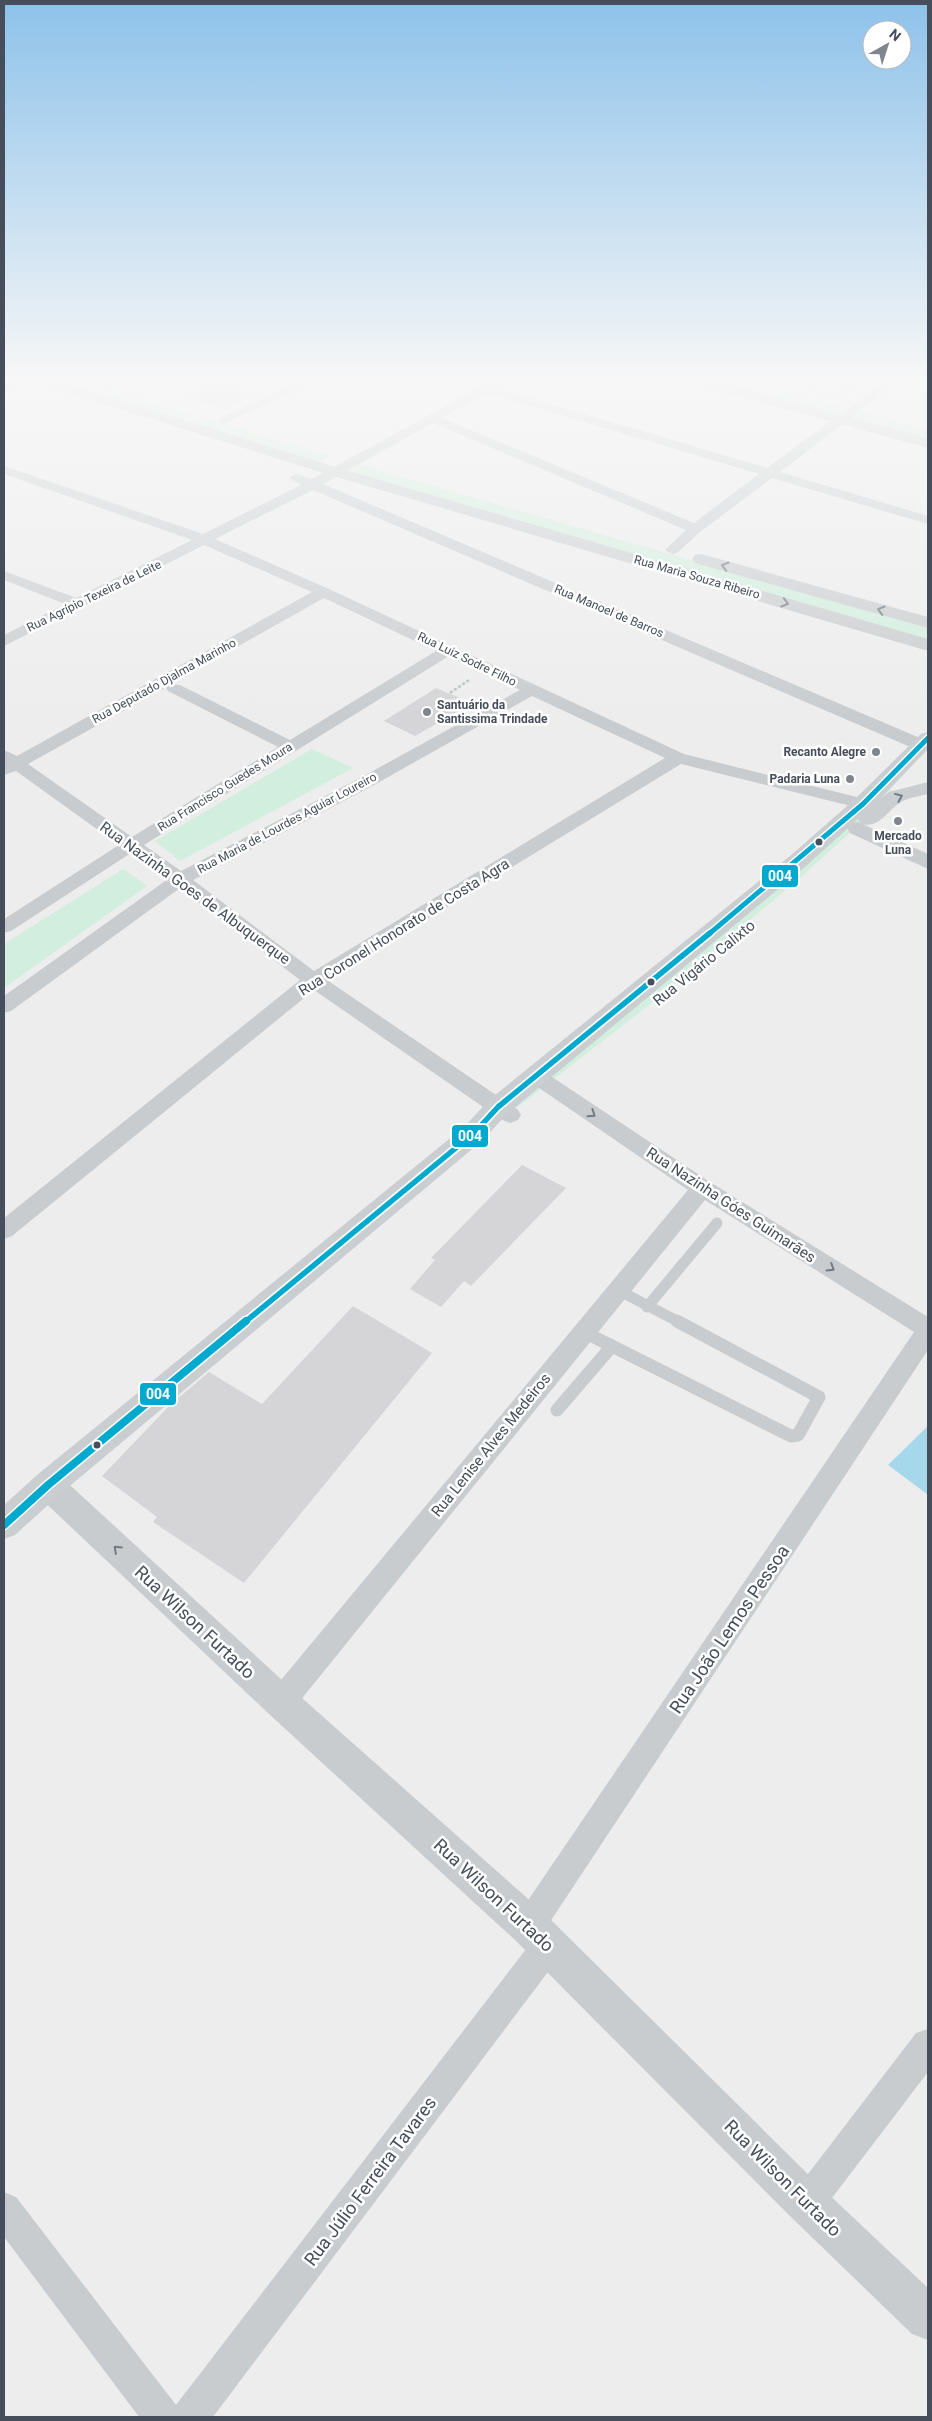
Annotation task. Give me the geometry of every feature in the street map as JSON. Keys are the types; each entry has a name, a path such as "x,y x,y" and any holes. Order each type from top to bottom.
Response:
{"main road":[{"name":"Rua Vigário Calixto","path":"544,1081 700,943 863,804 925,741"},
{"name":"Rua Vigário Calixto","path":"4,1525 48,1484 474,1133 734,939 896,796 928,788"}],"street":[{"name":"Rua Luiz Sodre Filho","path":"65,491 190,534 324,592 678,758 863,804"},
{"name":"Rua Agrípio Texeira de Leite","path":"4,625 190,534 272,491"},
{"name":"Rua Agrípio Texeira de Leite","path":"4,641 205,541 300,491"},
{"name":"Rua Manoel de Barros","path":"330,491 925,741"},
{"name":"Rua Maria Souza Ribeiro","path":"439,491 928,645"},
{"path":"606,491 694,528"},
{"path":"672,550 694,528 745,491"},
{"path":"830,491 928,520"},
{"name":"Rua Maria Souza Ribeiro","path":"653,545 928,624"},
{"path":"4,575 78,604"},
{"name":"Rua Deputado Djalma Marinho","path":"8,763 324,592"},
{"name":"Rua Francisco Guedes Moura","path":"4,927 131,845 448,650"},
{"path":"174,688 290,747"},
{"name":"Rua Maria de Lourdes Aguiar Loureiro","path":"4,1006 180,879 368,781 531,690"},
{"name":"Rua Coronel Honorato de Costa Agra","path":"4,1230 313,980 678,758"},
{"name":"Rua Nazinha Goes de Albuquerque","path":"8,763 180,879 313,980 504,1111"},
{"path":"858,828 928,862"},
{"name":"Rua Nazinha Góes Guimarães","path":"544,1081 702,1188 928,1330"},
{"name":"Rua Lenise Alves Medeiros","path":"281,1702 702,1188"},
{"name":"Rua João Lemos Pessoa","path":"539,1935 928,1330"},
{"name":"Rua Wilson Furtado","path":"48,1484 281,1702 539,1935 807,2203 928,2318"},
{"name":"Rua Júlio Ferreira Tavares","path":"190,2417 539,1935"},
{"path":"807,2203 928,2045"},
{"path":"4,2209 162,2417"}],"lane":[{"path":"647,1307 717,1224"},
{"path":"584,1332 791,1436 798,1435 818,1402 819,1397 618,1290"},
{"path":"557,1410 612,1346"}],"green space":[{"path":"410,491 451,491 928,628 928,641"},
{"path":"312,749 353,768 180,861 155,841"},
{"path":"885,786 895,792 801,877 654,1001 513,1111 505,1107"},
{"path":"123,869 147,886 4,988 4,944"}],"water":[{"path":"928,1426 928,1493 927,1494 888,1465"}],"building":[{"name":"Santuário da Santissima Trindade","path":"436,688 472,703 415,736 384,721"},
{"path":"522,1165 566,1188 471,1286 464,1281 441,1307 410,1289 435,1260 431,1258"},
{"path":"353,1306 432,1353 244,1583 153,1522 157,1517 102,1476 171,1404 209,1372 262,1404"}],"transit line":[{"name":"004","path":"4,1525 48,1485 474,1133 498,1107 798,861 863,804 928,738"}],"place":[{"name":"Santuário da Santissima Trindade","path":"427,712"},
{"name":"Recanto Alegre","path":"876,752"},
{"name":"Padaria Luna","path":"850,779"},
{"name":"Mercado Luna","path":"898,821"}]}
